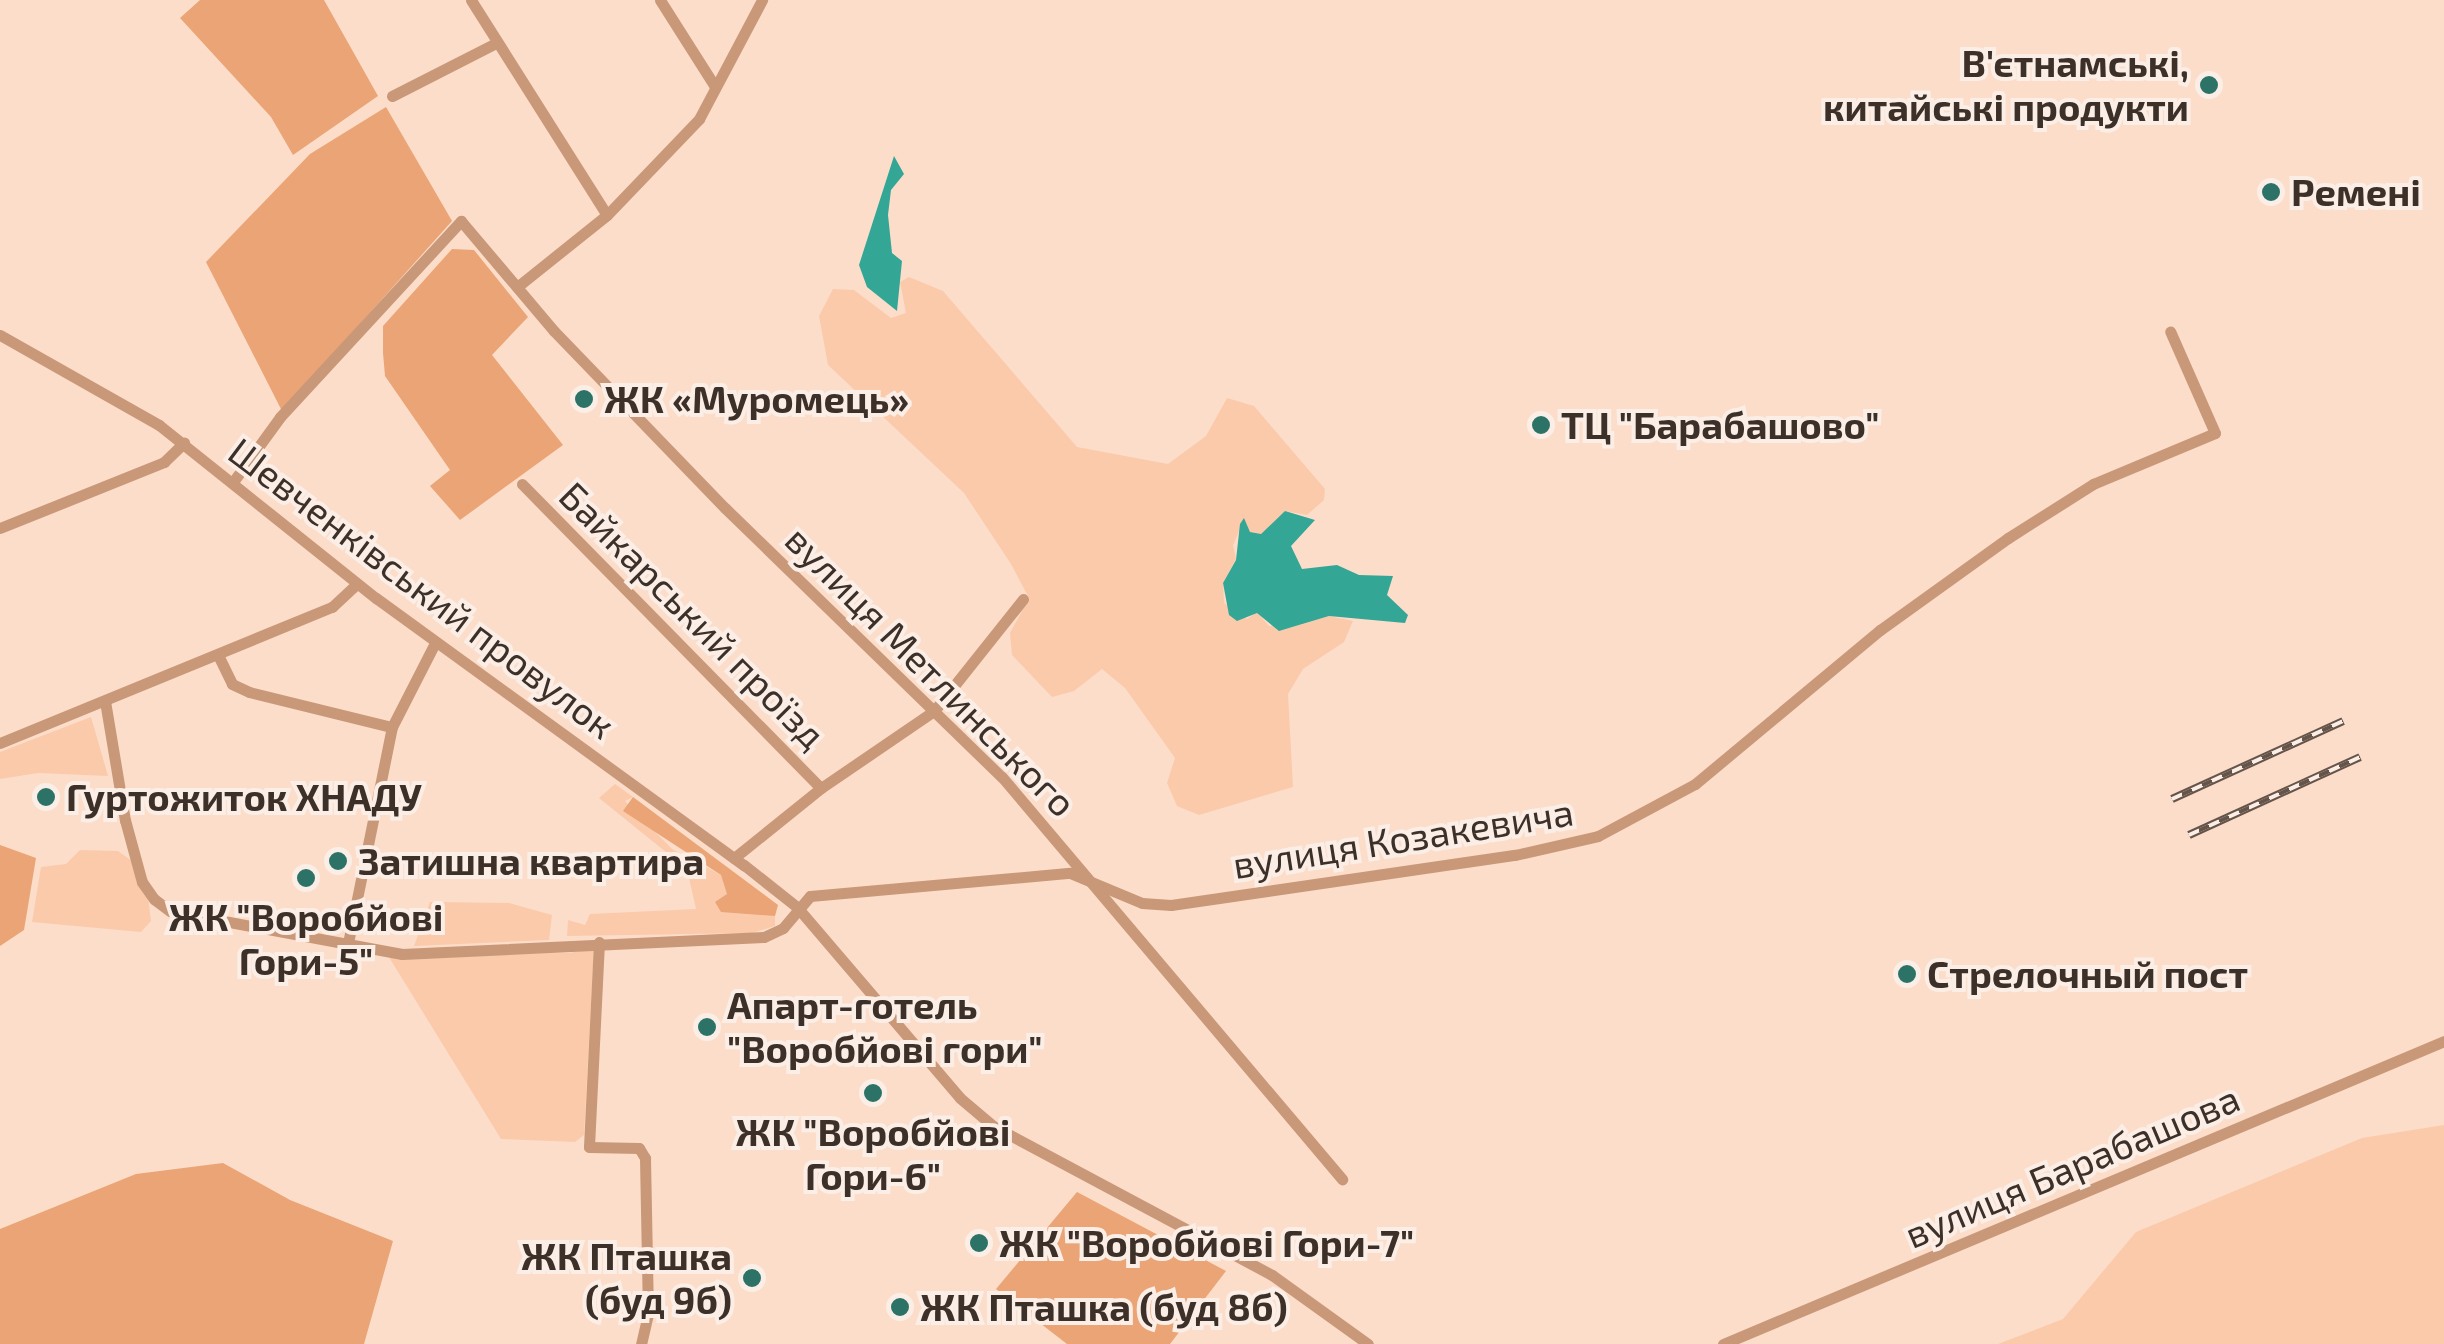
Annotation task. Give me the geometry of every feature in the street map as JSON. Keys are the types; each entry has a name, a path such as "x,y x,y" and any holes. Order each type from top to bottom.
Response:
{"street":[{"path":"471,0 607,215"},
{"path":"660,0 714,86"},
{"path":"517,287 607,215 699,119 762,0"},
{"path":"392,96 496,43"},
{"name":"вулиця Метлинського","path":"234,482 280,417 461,221 517,287 725,508 934,711 1087,876 1342,1178"},
{"name":"вулиця Козакевича","path":"797,907 810,896 1087,876 1142,902 1171,906 1515,855 1586,840 1696,784 1880,630 2008,538 2093,484 2215,434 2170,332"},
{"name":"Шевченківський провулок","path":"0,335 184,442 357,584 797,907 979,1116 1272,1275 1368,1344"},
{"path":"0,528 164,462 184,442"},
{"name":"Байкарський проїзд","path":"522,484 821,788"},
{"path":"0,743 332,606 357,584"},
{"path":"734,858 821,788 934,711 1024,599"},
{"path":"348,943 392,727 436,643"},
{"path":"218,655 232,684 249,692 392,727"},
{"path":"104,701 125,820 142,882 154,899 170,911 402,954 604,941 764,937 784,928 797,907"},
{"path":"604,941 589,1146 639,1148 646,1158 648,1314 641,1344"},
{"name":"вулиця Барабашова","path":"1723,1344 2444,1042"}],"shaded area":[{"path":"200,0 324,0 378,96 293,155 271,117 180,18"},
{"path":"386,107 452,221 282,411 206,262 310,154"},
{"path":"452,249 474,250 528,317 492,355 563,445 460,520 430,486 450,470 385,376 383,353 383,326"},
{"path":"909,277 943,291 1077,447 1168,464 1206,436 1227,398 1254,406 1325,489 1324,500 1307,515 1285,511 1261,534 1250,532 1244,520 1233,545 1236,559 1223,583 1224,603 1247,619 1257,612 1269,626 1290,628 1329,616 1353,621 1344,642 1303,669 1288,694 1293,787 1199,815 1177,806 1167,783 1175,758 1125,688 1102,669 1074,691 1052,697 1012,655 1010,633 1029,598 1011,564 964,493 828,365 819,316 833,289 854,290 891,318 906,313 900,282"},
{"path":"91,717 108,776 38,773 0,779 0,752"},
{"path":"615,784 633,797 625,801 672,849 721,875 742,909 775,916 775,926 752,933 567,936 568,920 585,925 590,914 696,909 687,869 599,798"},
{"path":"633,797 778,905 775,916 721,912 715,902 727,894 721,875 623,811"},
{"path":"0,845 36,858 24,930 0,946"},
{"path":"80,850 118,851 132,861 148,897 151,921 141,932 32,922 41,867 66,864"},
{"path":"430,902 509,903 552,915 549,940 414,946"},
{"path":"594,947 584,1135 575,1142 501,1139 387,954 570,953"},
{"path":"2444,1125 2444,1344 1998,1344 2063,1319 2136,1232 2362,1138"},
{"path":"223,1163 290,1200 393,1241 364,1344 0,1344 0,1229 136,1174"},
{"path":"1077,1192 1226,1271 1170,1344 1067,1344 996,1289"}],"water":[{"path":"894,156 904,174 891,190 888,215 892,253 902,261 897,311 867,287 859,265"},
{"path":"1285,511 1315,520 1291,546 1302,569 1337,565 1359,575 1393,576 1387,595 1408,615 1405,623 1329,616 1279,631 1257,613 1237,621 1229,615 1223,583 1236,560 1240,524 1244,518 1250,532 1261,534"}],"railway":[{"path":"2172,799 2343,721"},
{"path":"2189,835 2360,757"}],"place":[{"name":"В'єтнамські, китайські продукти","path":"2209,85"},
{"name":"Ремені","path":"2271,192"},
{"name":"ЖК «Муромець»","path":"584,399"},
{"name":"ТЦ \"Барабашово\"","path":"1541,425"},
{"name":"Гуртожиток ХНАДУ","path":"46,797"},
{"name":"Затишна квартира","path":"338,861"},
{"name":"ЖК \"Воробйові Гори-5\"","path":"306,878"},
{"name":"Стрелочный пост","path":"1907,974"},
{"name":"Апарт-готель \"Воробйові гори\"","path":"707,1027"},
{"name":"ЖК \"Воробйові Гори-6\"","path":"873,1093"},
{"name":"ЖК \"Воробйові Гори-7\"","path":"979,1243"},
{"name":"ЖК Пташка (буд 9б)","path":"752,1278"},
{"name":"ЖК Пташка (буд 8б)","path":"900,1307"}]}
